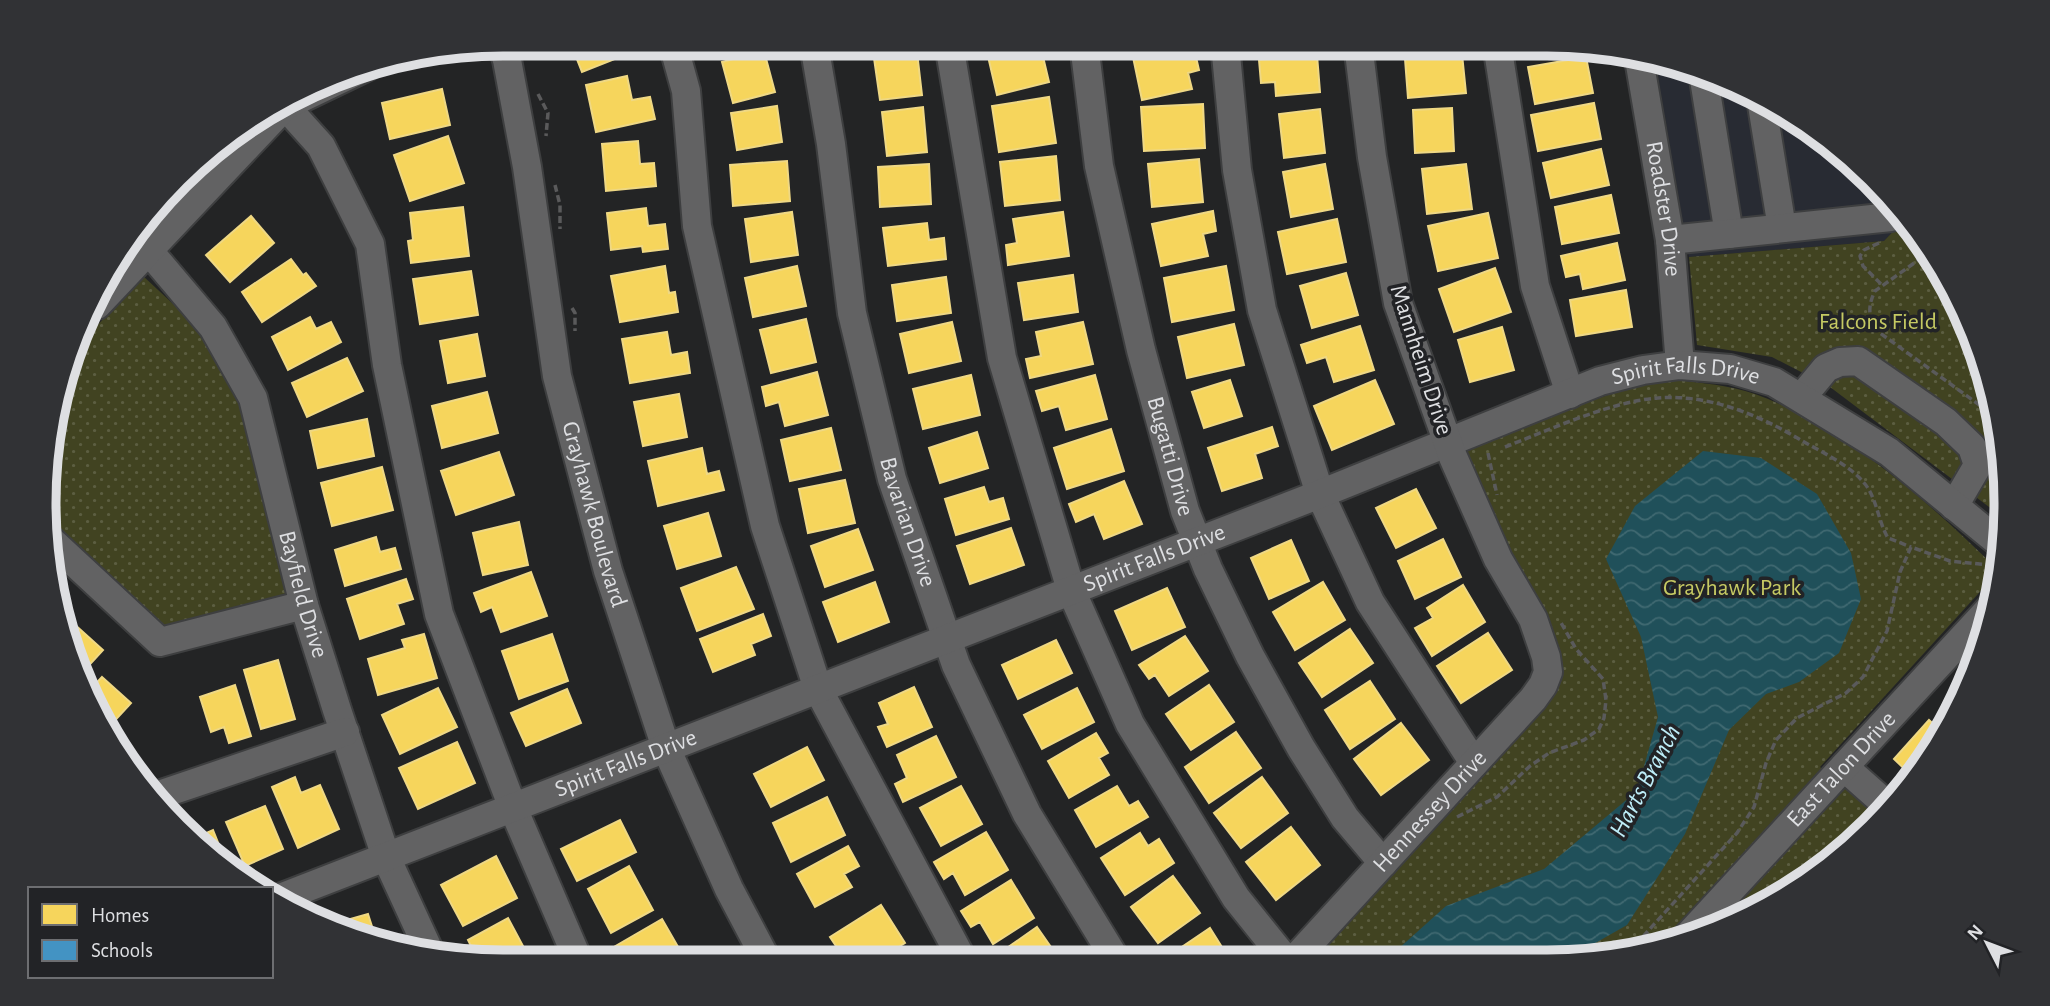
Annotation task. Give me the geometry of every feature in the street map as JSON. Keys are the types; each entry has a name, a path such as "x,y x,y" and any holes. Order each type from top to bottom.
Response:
{"street":[{"name":"Grayhawk Boulevard","path":"506,56 527,167 557,376 608,571 666,748 729,888 761,950"},
{"path":"677,56 687,91 697,226 765,526 818,689 956,950"},
{"name":"Bavarian Drive","path":"816,56 831,144 852,313 892,479 956,665 1027,814 1106,950"},
{"path":"951,56 1002,358 1071,590 1130,724 1236,898 1278,950"},
{"name":"Bugatti Drive","path":"1086,56 1100,166 1141,350 1174,475 1197,541 1250,656 1301,748 1345,818 1383,863"},
{"path":"1226,56 1237,170 1262,310 1320,494 1370,602 1474,763"},
{"name":"Mannheim Drive","path":"1359,56 1372,157 1398,303 1448,441 1498,559 1533,619 1546,657"},
{"path":"1499,56 1535,286 1570,394"},
{"name":"Roadster Drive","path":"1639,66 1670,240 1680,365"},
{"path":"1705,85 1729,234"},
{"path":"289,111 321,146 370,244 387,366 439,614 513,808 574,950"},
{"path":"1763,112 1782,229"},
{"path":"109,292 270,121"},
{"path":"1670,240 1888,215"},
{"name":"Bayfield Drive","path":"148,250 213,327 253,398 304,605 386,857 425,943"},
{"path":"1802,397 1826,368 1840,362 1858,361 1946,422 1972,447 1978,465 1954,506"},
{"name":"Spirit Falls Drive","path":"288,895 1320,494 1600,381 1643,370 1680,365 1730,369 1774,382 1889,452 1954,506 1991,549"},
{"path":"59,548 160,642 304,605"},
{"name":"East Talon Drive","path":"1700,923 1978,621"},
{"name":"Hennessey Drive","path":"1303,950 1543,685 1548,672 1546,657"},
{"path":"163,794 345,732"},
{"path":"1844,767 1881,800"}],"path":[{"path":"534,89 548,113 545,138"},
{"path":"552,175 562,219 559,236"},
{"path":"1881,284 1863,266 1860,257 1864,250 1895,236 1894,221"},
{"path":"1921,258 1881,284 1870,299 1870,318 1874,326 1983,406"},
{"path":"569,302 575,313 576,327 573,334"},
{"path":"1488,453 1628,403 1658,398 1707,401 1745,412 1777,426 1845,466 1869,489 1888,538 1950,561 1988,566 1990,564"},
{"path":"1641,940 1737,833 1754,807 1766,763 1776,740 1797,718 1846,693 1863,677 1887,631 1900,572 1911,547"}],"shaded area":[{"path":"1657,70 1718,90 1795,131 1842,167 1898,226 1884,241 1689,257"}],"green space":[{"name":"Falcons Field","path":"1898,226 1934,280 1960,332 1979,387 1985,416 1993,474 1994,511 1830,387 1772,357 1697,345 1689,257 1884,241"},
{"path":"143,276 185,315 213,352 239,395 289,597 167,633 57,531 60,445 71,387 89,334"},
{"name":"Grayhawk Park","path":"1676,380 1725,386 1755,394 1788,408 1854,447 1885,470 1916,494 1990,562 1986,585 1820,767 1872,810 1819,858 1770,890 1718,916 1663,935 1576,949 1318,950 1554,687 1463,447 1633,386"}],"water":[{"name":"Harts Branch","path":"1703,451 1761,458 1817,494 1851,553 1861,599 1839,653 1799,682 1766,694 1729,730 1685,834 1627,925 1587,948 1397,950 1446,906 1544,869 1637,791 1658,717 1641,637 1606,559 1635,506"}],"building: Homes":[{"path":"576,56 622,56 582,72"},
{"path":"745,56 765,56 775,92 733,103 722,62"},
{"path":"917,56 922,95 880,100 874,58"},
{"path":"988,56 1043,56 1049,82 997,95"},
{"path":"1196,56 1199,70 1188,73 1192,89 1142,100 1133,57"},
{"path":"1317,56 1320,92 1276,96 1275,82 1261,83 1259,60"},
{"path":"1462,56 1466,93 1408,98 1405,59"},
{"path":"1586,58 1593,93 1535,104 1528,67"},
{"path":"627,76 632,100 650,97 655,119 596,132 586,85"},
{"path":"442,89 450,125 390,139 382,103"},
{"path":"1049,97 1056,143 999,152 992,106"},
{"path":"1594,103 1601,139 1538,151 1531,115"},
{"path":"1203,104 1205,148 1144,151 1141,107"},
{"path":"777,106 782,142 737,150 731,113"},
{"path":"923,107 927,152 887,156 882,112"},
{"path":"1452,108 1454,151 1415,153 1413,110"},
{"path":"1320,109 1325,153 1284,158 1279,114"},
{"path":"448,136 464,183 410,201 394,155"},
{"path":"638,141 640,164 654,163 656,186 606,191 602,144"},
{"path":"1601,149 1609,185 1551,198 1543,163"},
{"path":"1056,156 1060,200 1005,206 1000,162"},
{"path":"1199,159 1203,202 1152,207 1148,164"},
{"path":"787,161 790,201 733,206 730,165"},
{"path":"929,164 931,204 880,207 878,167"},
{"path":"1325,164 1333,209 1291,217 1283,172"},
{"path":"1466,164 1472,209 1427,214 1422,169"},
{"path":"1611,195 1619,233 1562,244 1555,207"},
{"path":"463,207 469,256 411,263 408,241 413,240 410,213"},
{"path":"646,208 648,226 665,224 668,249 643,252 642,246 611,250 607,213"},
{"path":"1213,211 1216,231 1203,234 1208,256 1161,266 1152,224"},
{"path":"792,212 798,255 751,262 745,219"},
{"path":"1063,212 1069,256 1008,265 1006,245 1017,243 1013,219"},
{"path":"1488,213 1498,258 1438,271 1428,226"},
{"path":"251,216 274,243 230,282 206,255"},
{"path":"1337,219 1346,262 1287,274 1278,232"},
{"path":"927,223 929,240 944,238 946,259 888,266 883,228"},
{"path":"1617,243 1625,280 1583,289 1580,274 1566,277 1561,256"},
{"path":"291,259 316,286 262,322 242,292"},
{"path":"665,266 669,293 675,292 678,312 620,322 611,276"},
{"path":"797,266 806,306 753,317 745,278"},
{"path":"1226,266 1234,310 1172,322 1164,278"},
{"path":"1495,268 1511,312 1454,332 1439,289"},
{"path":"471,271 478,315 420,324 413,279"},
{"path":"1346,273 1358,315 1312,328 1300,286"},
{"path":"1073,275 1078,312 1024,320 1018,283"},
{"path":"946,277 951,313 897,321 892,285"},
{"path":"1626,290 1632,327 1576,336 1570,300"},
{"path":"310,317 316,329 331,322 341,342 288,370 272,337"},
{"path":"806,319 816,362 771,373 760,330"},
{"path":"952,322 961,361 909,373 900,334"},
{"path":"1083,322 1093,364 1030,378 1026,359 1041,356 1036,332"},
{"path":"1234,324 1244,365 1187,378 1178,337"},
{"path":"1360,326 1374,370 1334,382 1326,357 1307,363 1301,345"},
{"path":"1502,327 1514,370 1470,382 1458,340"},
{"path":"667,332 671,355 687,352 690,373 630,383 622,339"},
{"path":"477,334 485,376 448,383 440,341"},
{"path":"347,358 363,391 307,417 292,383"},
{"path":"817,372 828,415 785,426 779,402 766,406 762,387"},
{"path":"971,375 980,415 923,429 913,389"},
{"path":"1095,375 1107,419 1066,430 1059,406 1042,411 1036,391"},
{"path":"1230,380 1242,416 1204,428 1192,392"},
{"path":"1375,380 1394,424 1332,450 1314,406"},
{"path":"487,392 498,433 442,448 432,406"},
{"path":"679,394 687,437 643,446 634,402"},
{"path":"367,419 374,456 318,468 310,431"},
{"path":"1272,427 1278,446 1255,454 1262,478 1222,491 1208,448"},
{"path":"831,428 841,470 790,481 781,440"},
{"path":"1111,429 1124,471 1067,489 1054,448"},
{"path":"977,432 988,468 940,483 929,448"},
{"path":"702,448 707,474 719,471 724,490 658,506 648,461"},
{"path":"499,452 514,495 456,515 441,471"},
{"path":"382,467 393,510 332,526 321,483"},
{"path":"845,480 855,523 808,533 799,489"},
{"path":"1124,481 1142,524 1104,539 1094,514 1076,522 1069,504"},
{"path":"984,487 989,502 1003,498 1009,519 956,535 945,499"},
{"path":"1416,489 1436,528 1396,548 1376,508"},
{"path":"708,513 721,556 677,569 664,526"},
{"path":"519,522 528,565 483,575 473,533"},
{"path":"1011,528 1024,565 970,584 957,546"},
{"path":"858,529 873,570 825,587 811,546"},
{"path":"376,537 380,552 395,548 401,569 345,586 335,550"},
{"path":"1443,539 1461,577 1415,599 1398,561"},
{"path":"1291,540 1309,581 1269,599 1251,558"},
{"path":"736,567 754,609 697,631 681,588"},
{"path":"531,572 547,616 501,632 492,607 481,612 474,593"},
{"path":"406,579 413,599 397,604 404,624 360,639 347,599"},
{"path":"875,582 889,622 838,642 823,602"},
{"path":"1323,582 1345,620 1295,650 1273,612"},
{"path":"1463,585 1485,622 1432,656 1415,628 1433,618 1427,608"},
{"path":"1167,588 1185,627 1132,650 1115,611"},
{"path":"763,614 771,636 751,644 755,655 713,672 700,639"},
{"path":"72,624 103,650 87,667 80,647"},
{"path":"1350,629 1373,663 1322,697 1299,663"},
{"path":"1488,633 1512,670 1461,703 1437,666"},
{"path":"424,634 437,678 378,695 368,659 405,648 402,640"},
{"path":"552,634 568,681 519,699 502,651"},
{"path":"1185,636 1208,671 1169,696 1155,675 1149,679 1139,665"},
{"path":"1056,640 1072,673 1018,699 1002,665"},
{"path":"278,660 295,719 261,729 244,670"},
{"path":"102,677 131,703 114,722 102,701 95,685"},
{"path":"1370,681 1395,719 1350,749 1325,710"},
{"path":"235,685 251,736 229,743 224,727 211,732 200,697"},
{"path":"1209,685 1234,722 1191,750 1166,714"},
{"path":"914,687 932,727 887,747 878,727 888,724 879,703"},
{"path":"438,688 457,727 400,754 382,715"},
{"path":"1077,688 1094,722 1042,749 1024,715"},
{"path":"567,689 581,723 526,746 511,713"},
{"path":"1929,720 1935,725 1906,770 1894,759"},
{"path":"1401,723 1429,760 1381,795 1354,759"},
{"path":"1236,732 1261,768 1209,803 1185,767"},
{"path":"1096,733 1108,753 1099,758 1109,775 1069,798 1048,761"},
{"path":"936,736 956,777 903,802 895,784 907,778 897,755"},
{"path":"457,742 475,783 418,809 399,768"},
{"path":"807,747 824,780 771,807 754,774"},
{"path":"295,777 301,793 320,785 339,829 298,848 272,787"},
{"path":"1262,777 1288,813 1241,848 1214,813"},
{"path":"961,786 982,824 941,846 920,808"},
{"path":"1117,786 1129,806 1138,801 1148,817 1096,847 1075,810"},
{"path":"827,797 845,835 791,862 773,823"},
{"path":"265,806 283,849 245,866 226,822"},
{"path":"620,820 636,852 577,881 561,849"},
{"path":"1291,827 1320,865 1276,900 1246,862"},
{"path":"213,830 221,850 203,834"},
{"path":"986,832 1008,870 965,895 953,873 944,879 934,862"},
{"path":"1140,833 1148,846 1159,839 1174,863 1125,895 1101,858"},
{"path":"848,846 859,866 844,874 852,887 815,907 797,874"},
{"path":"496,856 517,898 463,926 441,885"},
{"path":"629,866 653,910 611,933 588,889"},
{"path":"1173,876 1200,913 1158,943 1131,907"},
{"path":"1011,880 1034,918 993,944 980,922 971,927 961,911"},
{"path":"881,905 905,943 894,950 839,950 830,937"},
{"path":"368,914 373,931 359,926 345,921"},
{"path":"508,918 525,950 472,949 468,940"},
{"path":"662,919 680,950 613,950 612,948"},
{"path":"1037,927 1053,950 1004,950"},
{"path":"1210,928 1224,950 1177,950"}]}
